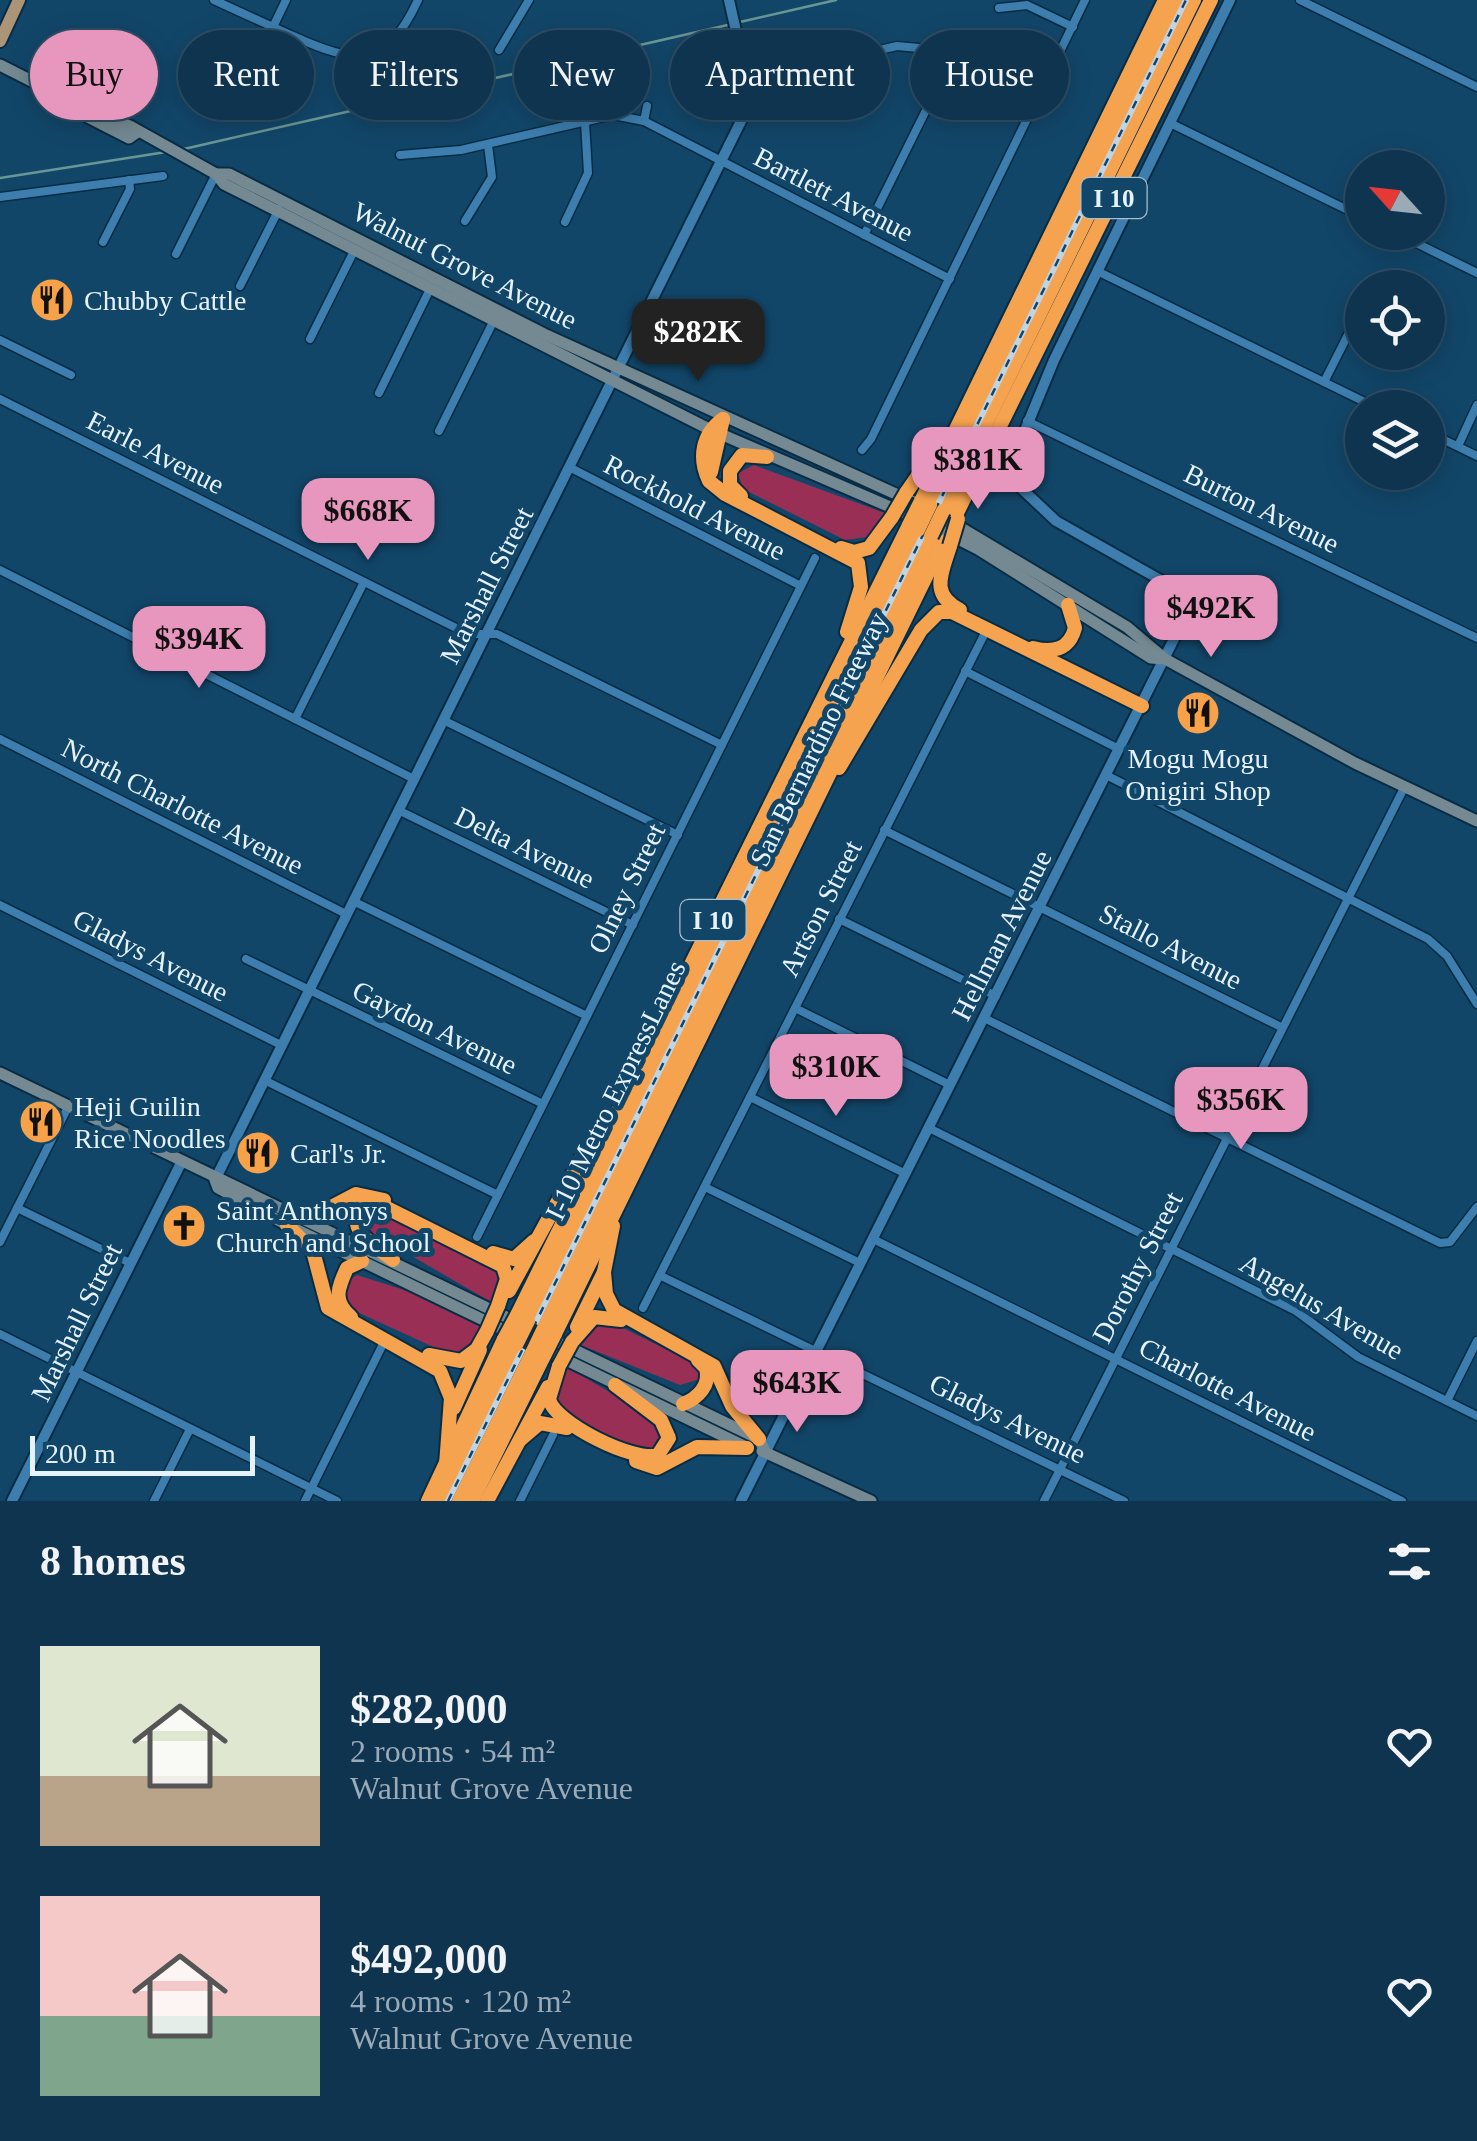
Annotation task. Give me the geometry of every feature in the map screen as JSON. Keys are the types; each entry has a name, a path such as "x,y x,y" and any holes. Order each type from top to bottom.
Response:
{"highway":[{"name":"San Bernardino Freeway","path":"944,511 967,404 1165,0"},
{"name":"I-10 Metro ExpressLanes","path":"944,511 1178,0"},
{"name":"I-10 Metro ExpressLanes","path":"522,1318 944,511 1194,0"},
{"name":"San Bernardino Freeway","path":"549,1331 614,1216 817,796 930,536 1211,0"},
{"path":"718,427 712,472 740,496 854,552 875,544 967,404"},
{"path":"718,427 704,463 716,489 858,563 860,587 835,671"},
{"path":"740,496 730,484 733,465 742,455 767,457"},
{"path":"944,511 930,536 944,600 1142,706"},
{"name":"San Bernardino Freeway","path":"428,1501 522,1318 611,1127 835,671 930,536"},
{"name":"I-10 Metro ExpressLanes","path":"459,1501 538,1355 930,536"},
{"path":"1032,648 1054,651 1068,643 1075,628 1068,604"},
{"path":"817,796 848,755 921,630 939,612 952,612 1142,706"},
{"path":"448,1421 498,1306 534,1241 582,1158 611,1127"},
{"path":"302,1215 318,1214 362,1193 508,1258 520,1256 534,1241"},
{"path":"393,1260 359,1232 355,1222 359,1208 384,1206 503,1266 507,1279 498,1306"},
{"path":"487,1501 560,1366 604,1272 614,1216"},
{"path":"286,1225 314,1251 328,1308 440,1370 450,1398 446,1465"},
{"path":"362,1261 347,1268 337,1292 338,1301 352,1318 451,1362 469,1357 487,1331"},
{"path":"604,1272 606,1294 614,1310 714,1366 727,1398 757,1446"},
{"path":"572,1342 588,1320 608,1316 687,1353 702,1362 708,1374 700,1394 683,1404"},
{"path":"439,1501 510,1342"},
{"path":"472,1501 538,1355"},
{"path":"560,1366 549,1399 560,1418 634,1455 658,1455 670,1438 665,1426 615,1386"},
{"path":"520,1440 536,1425 556,1424 657,1468 697,1447 757,1446"}],"main road":[{"path":"0,41 19,0"},
{"name":"Walnut Grove Avenue","path":"0,65 83,107 98,110 216,174 224,184 280,206 615,374 767,457 925,522 1068,604 1151,658 1165,659"},
{"name":"Walnut Grove Avenue","path":"718,427 984,538 1127,627 1165,659 1477,821"},
{"path":"0,1073 215,1180 224,1178 302,1215 683,1404 757,1446"},
{"path":"215,1180 218,1188 286,1225 615,1386 757,1446 871,1501"}],"street":[{"path":"214,0 347,58 378,52 402,33 418,0"},
{"path":"273,27 286,0"},
{"path":"499,50 529,0"},
{"name":"Marshall Street","path":"729,0 738,30"},
{"path":"862,450 872,439 1084,0"},
{"path":"1028,421 1230,0"},
{"path":"1300,0 1477,87"},
{"path":"999,8 1027,5 1073,28"},
{"path":"864,235 944,66 933,55 908,45 890,49"},
{"name":"Bartlett Avenue","path":"400,155 488,145 612,114 644,121 950,278"},
{"name":"Marshall Street","path":"215,1180 742,120"},
{"path":"565,222 588,173 586,122"},
{"path":"1170,123 1345,209"},
{"path":"465,222 492,177 488,145"},
{"path":"176,254 216,174"},
{"path":"0,197 163,176"},
{"path":"103,242 130,190 129,180"},
{"path":"240,286 280,206"},
{"path":"310,339 358,245"},
{"path":"1431,250 1477,272"},
{"path":"1097,272 1345,392"},
{"path":"379,393 433,284"},
{"path":"439,430 496,316"},
{"path":"0,340 71,375"},
{"path":"1324,382 1345,341"},
{"name":"Earle Avenue","path":"0,399 472,636 496,634 722,744"},
{"path":"1458,446 1477,405"},
{"name":"Hellman Avenue","path":"742,1501 757,1446 817,1351 1186,619 1187,602 1175,588 1071,532 1022,490 1016,452 1028,421"},
{"name":"Burton Avenue","path":"1028,421 1477,638"},
{"path":"1445,440 1477,456"},
{"name":"Rockhold Avenue","path":"569,468 801,586"},
{"name":"Olney Street","path":"477,1236 815,558"},
{"path":"0,570 414,779"},
{"path":"295,719 364,582"},
{"name":"Artson Street","path":"643,1308 984,634"},
{"path":"965,671 1118,749"},
{"path":"443,720 678,835"},
{"name":"North Charlotte Avenue","path":"0,739 346,914"},
{"path":"1106,775 1439,947 1477,1004"},
{"name":"Dorothy Street","path":"1044,1501 1404,786"},
{"name":"Delta Avenue","path":"398,810 633,925"},
{"path":"884,830 1040,906"},
{"path":"353,900 588,1016"},
{"name":"Gladys Avenue","path":"0,905 280,1046"},
{"name":"Stallo Avenue","path":"1040,906 1282,1027"},
{"path":"840,919 996,996"},
{"name":"Gaydon Avenue","path":"246,959 543,1104"},
{"path":"795,1008 950,1085"},
{"path":"984,1018 1440,1244 1450,1242 1477,1207"},
{"path":"264,1080 498,1195"},
{"path":"750,1097 906,1174"},
{"path":"0,1242 68,1107"},
{"name":"Angelus Avenue","path":"929,1128 1296,1311 1358,1357 1477,1416"},
{"name":"Marshall Street","path":"12,1501 181,1163"},
{"path":"705,1187 860,1264"},
{"path":"17,1208 130,1263"},
{"name":"Charlotte Avenue","path":"873,1239 1402,1501"},
{"name":"Gladys Avenue","path":"660,1276 1124,1501"},
{"path":"0,1334 337,1501"},
{"path":"305,1501 385,1340"},
{"path":"1447,1401 1477,1341"},
{"path":"154,1501 190,1429"},
{"path":"520,1501 553,1435"}],"shaded area":[{"path":"754,465 885,513 868,537 845,540 743,489 738,473"},
{"path":"382,1211 490,1262 504,1278 496,1305 374,1234 364,1223 365,1213"},
{"path":"357,1275 420,1295 482,1326 473,1346 453,1356 355,1311 342,1298 345,1282"},
{"path":"613,1323 696,1364 700,1379 680,1385 578,1344 594,1324"},
{"path":"567,1367 652,1417 662,1437 655,1449 630,1447 558,1409 555,1395"}],"waterway":[{"path":"740,22 836,0"},
{"path":"184,149 732,24"},
{"path":"0,178 166,152"}],"railway":[{"path":"448,1501 1186,0"}],"place":[{"name":"Chubby Cattle","path":"52,300"},
{"name":"Mogu Mogu Onigiri Shop","path":"1198,713"},
{"name":"Heji Guilin Rice Noodles","path":"41,1122"},
{"name":"Carl's Jr.","path":"258,1153"},
{"name":"Saint Anthonys Church and School","path":"184,1226"}]}
